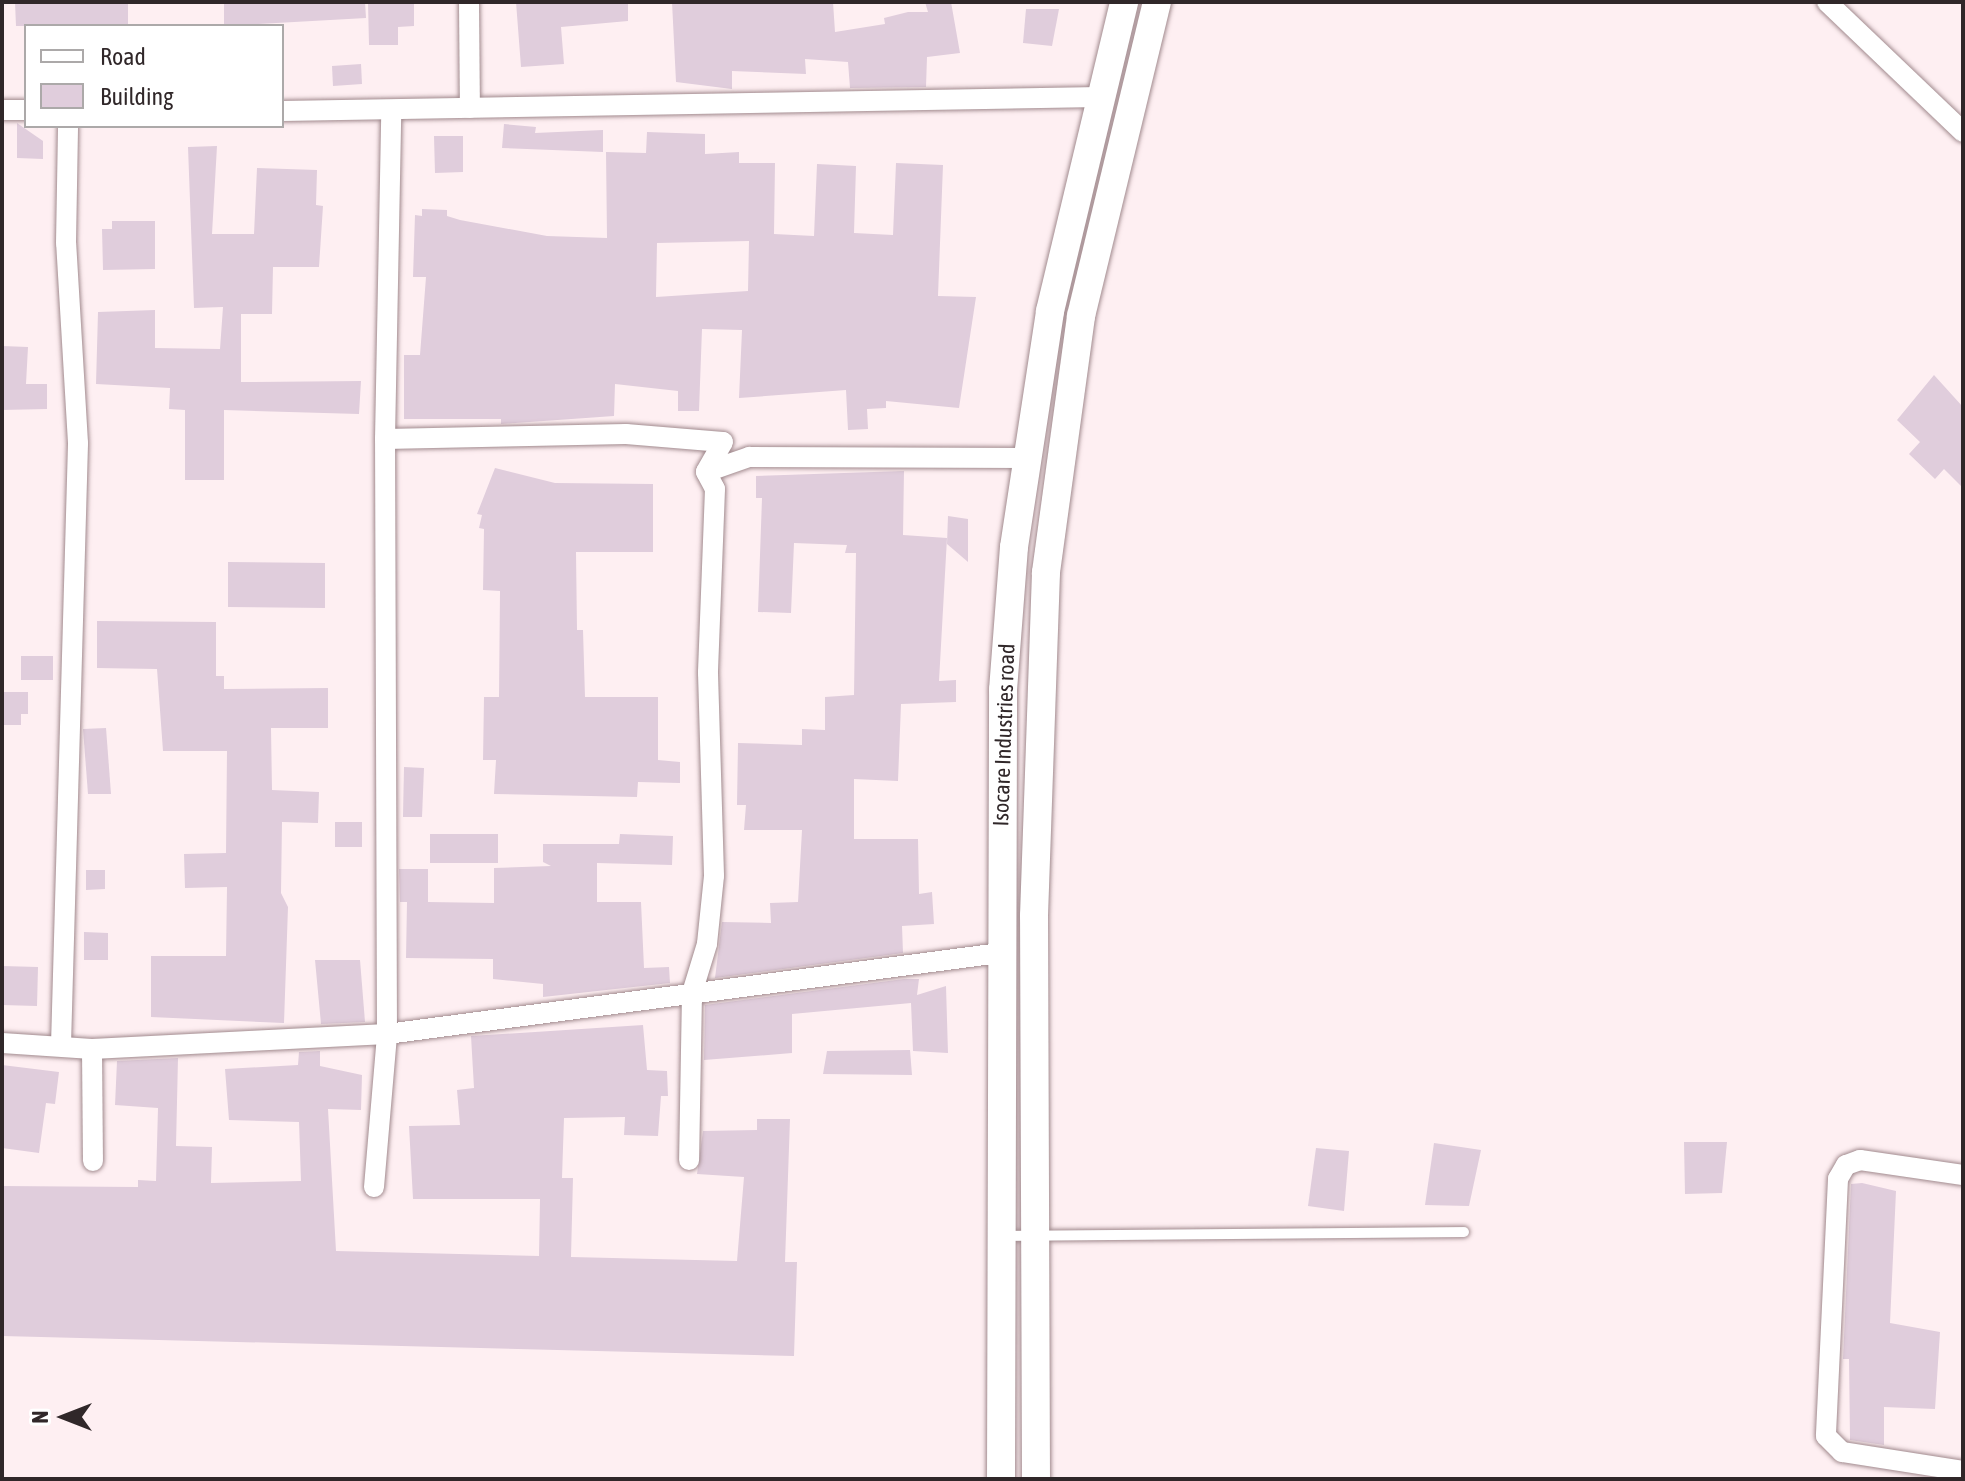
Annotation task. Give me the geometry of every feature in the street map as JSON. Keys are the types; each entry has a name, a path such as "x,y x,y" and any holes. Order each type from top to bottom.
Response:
{"street":[{"path":"469,2 470,108"},
{"name":"Isocare Industries road","path":"1001,1479 1003,690 1024,458 1050,311 1124,2"},
{"name":"Isocare Industries road","path":"1036,1479 1035,900 1046,572 1081,316 1157,2"},
{"path":"1827,2 1963,132"},
{"path":"284,111 391,113 470,108 1100,97"},
{"path":"2,110 24,110"},
{"path":"374,1187 387,1034 385,439 391,113"},
{"path":"61,1045 78,443 66,243 68,128"},
{"path":"385,439 626,434 723,442 706,472"},
{"path":"706,472 749,457 1024,458"},
{"path":"689,1160 692,993 707,944 714,876 708,673 715,489 706,472"},
{"path":"2,1043 92,1049 387,1034 1000,953"},
{"path":"92,1049 93,1161"},
{"path":"1963,1175 1860,1160 1846,1165 1838,1179 1826,1436 1842,1452 1963,1471"}],"lane":[{"path":"1000,1236 1464,1232"}],"building":[{"path":"15,2 128,2 128,24 16,26"},
{"path":"224,2 365,2 366,18 224,24"},
{"path":"368,2 414,2 414,26 398,27 398,45 369,45"},
{"path":"516,2 628,2 628,21 561,27 564,64 521,67"},
{"path":"672,2 833,2 835,32 885,24 884,18 908,12 928,12 925,2 951,2 960,53 927,57 926,87 850,88 848,62 805,59 806,74 732,71 732,89 676,82"},
{"path":"1026,9 1059,9 1052,46 1023,43"},
{"path":"361,64 362,84 333,86 332,66"},
{"path":"17,123 43,141 43,159 17,158"},
{"path":"504,124 536,127 535,133 603,130 603,152 502,148"},
{"path":"647,132 705,134 705,154 739,152 739,163 775,163 774,234 814,236 817,164 856,166 854,233 893,235 896,163 943,165 938,296 976,297 959,408 886,401 886,408 867,409 868,429 848,430 846,390 739,398 742,330 702,329 699,411 678,411 678,391 615,384 614,416 501,424 501,419 404,419 404,355 420,355 426,277 413,277 415,215 422,216 422,209 447,210 447,216 460,220 547,236 607,238 606,152 646,153","holes":["749,241 748,291 656,297 657,243"]},
{"path":"434,136 463,136 463,172 435,173"},
{"path":"217,146 212,234 254,234 257,168 317,170 316,205 323,206 319,267 273,267 272,314 241,314 241,382 361,381 359,414 224,410 224,480 185,480 185,410 169,409 170,388 96,384 98,312 155,310 155,348 220,349 223,307 194,308 188,147"},
{"path":"112,221 155,221 155,269 103,270 102,229 112,229"},
{"path":"2,346 28,347 26,384 47,384 47,409 2,410"},
{"path":"1934,375 1963,407 1963,488 1944,469 1935,479 1909,454 1920,442 1897,420"},
{"path":"495,468 555,483 653,484 653,552 576,552 577,630 583,630 585,697 658,697 658,760 680,762 680,783 638,782 637,797 494,794 496,760 483,760 484,697 499,697 500,591 483,590 484,529 479,528 482,515 477,514"},
{"path":"904,471 903,535 947,538 939,681 956,680 956,702 901,704 898,781 854,779 854,839 918,839 919,894 932,892 934,924 902,926 903,953 715,978 722,922 771,923 770,903 798,902 802,830 744,830 746,805 737,805 738,743 802,745 802,729 825,730 825,697 854,695 856,553 845,553 847,545 794,543 791,613 758,612 762,498 756,498 756,476"},
{"path":"948,516 968,519 968,562 947,544"},
{"path":"228,562 325,563 325,608 228,607"},
{"path":"97,621 216,622 216,676 224,676 224,689 328,688 328,728 271,728 272,790 319,792 318,823 282,822 281,893 288,907 284,1023 151,1017 151,956 226,956 227,887 185,888 184,854 226,853 227,751 163,751 157,669 97,668"},
{"path":"21,656 53,656 53,680 21,680"},
{"path":"2,692 28,692 28,714 21,714 21,725 2,725"},
{"path":"106,728 111,794 88,794 83,729"},
{"path":"404,767 424,768 422,817 403,817"},
{"path":"335,822 362,822 362,847 335,847"},
{"path":"430,834 498,834 498,863 430,863"},
{"path":"620,834 673,836 672,865 597,863 597,902 641,902 644,968 669,967 670,983 543,997 543,984 493,979 493,959 406,958 407,902 400,902 399,869 428,869 428,902 494,903 494,868 551,866 543,862 543,844 619,844"},
{"path":"86,870 105,870 105,889 86,890"},
{"path":"84,932 108,933 108,960 84,960"},
{"path":"315,960 360,960 365,1022 321,1024"},
{"path":"2,966 38,967 37,1006 2,1005"},
{"path":"919,979 917,995 946,986 948,1053 913,1051 911,1003 792,1014 792,1053 704,1060 705,1005"},
{"path":"643,1025 647,1070 667,1071 668,1096 661,1096 658,1136 624,1135 625,1117 564,1118 562,1178 573,1178 571,1257 737,1261 744,1177 697,1174 703,1131 757,1130 757,1119 790,1119 785,1262 797,1262 794,1356 2,1336 2,1186 138,1187 138,1180 156,1181 158,1108 115,1105 117,1061 178,1058 176,1146 212,1147 211,1183 301,1181 299,1122 229,1120 225,1069 298,1065 299,1052 320,1051 320,1066 362,1075 361,1110 328,1109 336,1251 539,1256 540,1199 413,1199 409,1126 460,1125 457,1090 474,1088 471,1036"},
{"path":"910,1050 912,1075 823,1074 827,1051"},
{"path":"2,1065 59,1072 55,1104 46,1103 39,1153 2,1148"},
{"path":"1684,1142 1727,1142 1722,1193 1685,1194"},
{"path":"1434,1143 1481,1150 1469,1206 1425,1205"},
{"path":"1316,1148 1349,1151 1344,1211 1308,1206"},
{"path":"1862,1183 1896,1191 1890,1323 1940,1332 1935,1409 1884,1407 1884,1445 1850,1440 1849,1359 1843,1359 1851,1184"}]}
